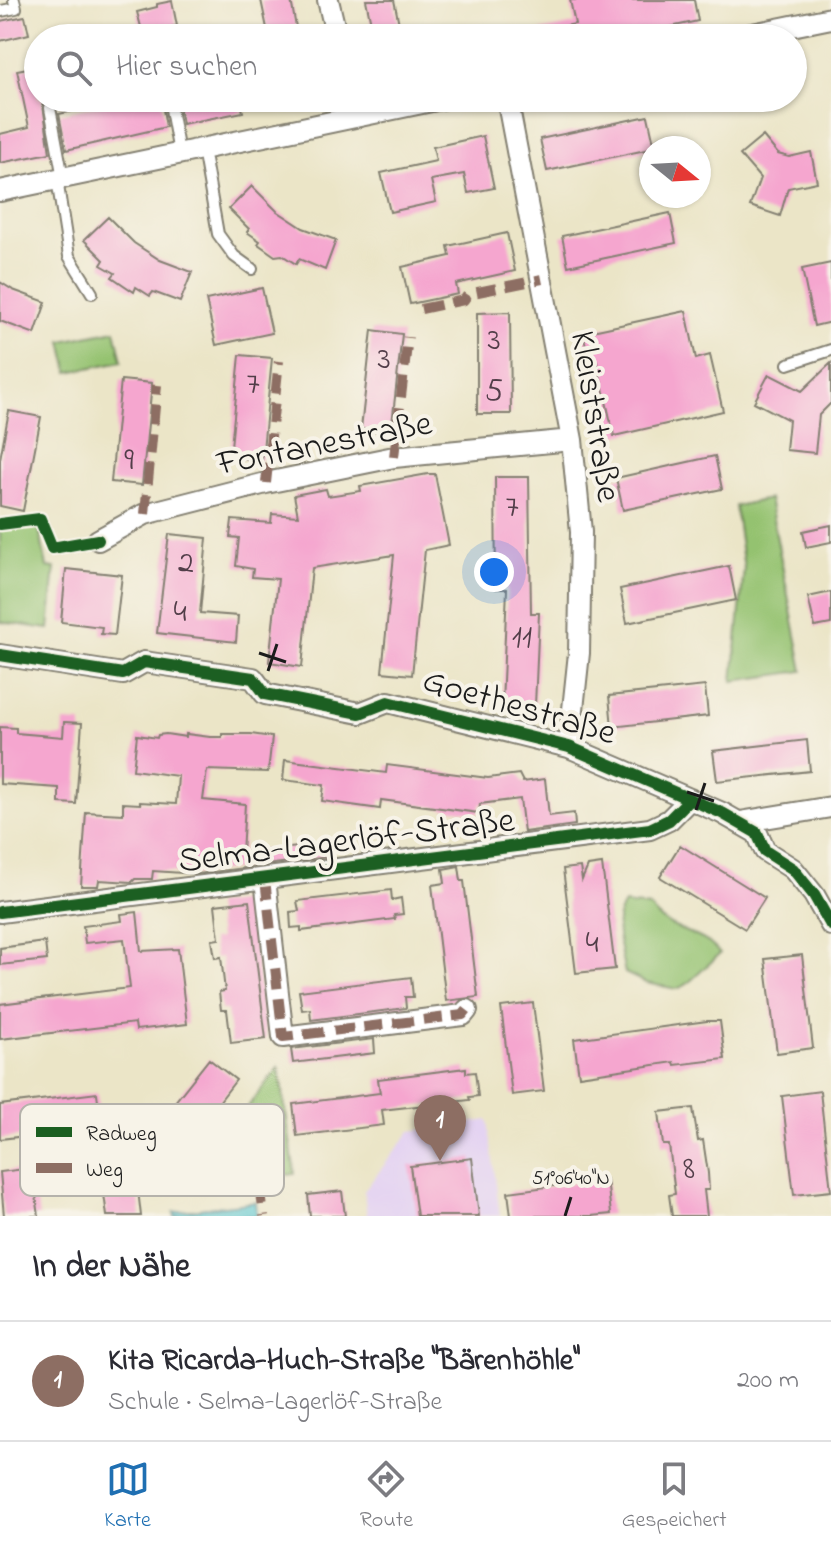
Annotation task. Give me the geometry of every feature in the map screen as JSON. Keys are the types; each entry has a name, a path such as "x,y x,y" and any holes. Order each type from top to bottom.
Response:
{"street":[{"path":"328,0 334,24"},
{"path":"798,24 831,17 826,0"},
{"path":"0,191 203,149 337,112"},
{"name":"Kleiststraße","path":"510,112 572,440 581,532 579,653 569,747"},
{"name":"Fontanestraße","path":"98,540 145,514 266,483 394,457 572,440"},
{"name":"Goethestraße","path":"0,655 123,674 144,662 253,678 265,694 360,713 388,702 569,747 690,799 757,833 765,851 793,869 814,895 831,925"},
{"name":"Selma-Lagerlöf-Straße","path":"0,912 650,829 669,820 690,799"},
{"path":"740,822 831,807"},
{"name":"Selma-Lagerlöf-Straße","path":"265,879 283,1037 463,1015 467,1010"}],"lane":[{"path":"1,11 16,8 14,0"},
{"path":"51,112 69,256 92,293"},
{"path":"172,112 179,153"},
{"path":"203,149 218,234 234,256 252,269"},
{"path":"788,364 831,350"}],"shaded area":[{"path":"488,1120 500,1216 367,1216 364,1191 411,1131"}],"green space":[{"path":"115,330 122,361 69,372 62,341"},
{"path":"769,499 803,671 733,681 744,568 735,506"},
{"path":"38,524 47,567 55,568 49,629 0,622 0,527"},
{"path":"624,904 650,907 666,922 703,940 720,954 686,985 677,989 646,983 625,973 618,928"},
{"path":"279,1067 295,1174 284,1175 284,1104 250,1104"}],"water":[{"path":"256,1202 257,1216 175,1216 174,1212"}],"building":[{"path":"261,0 291,0 295,24 266,24"},
{"path":"366,0 394,0 399,24 371,24"},
{"path":"570,0 694,0 698,21 684,24 575,24"},
{"path":"172,1 177,24 140,24 137,12 157,7 157,4"},
{"path":"25,16 24,35 0,41 0,21"},
{"path":"24,69 24,103 17,70"},
{"path":"26,112 44,112 50,153 0,163 0,134 29,127"},
{"path":"163,112 166,127 66,150 59,114"},
{"path":"180,112 243,112 182,124"},
{"path":"648,116 652,136 639,136 639,151 547,171 540,139"},
{"path":"483,136 494,188 468,193 464,174 431,180 436,202 390,212 381,173 436,161 433,147"},
{"path":"763,136 778,154 789,157 811,152 817,182 788,188 780,216 750,206 760,178 740,155"},
{"path":"252,186 277,211 303,228 336,240 325,270 299,259 296,264 282,255 275,256 247,232 249,229 229,209"},
{"path":"670,213 676,243 568,266 562,236"},
{"path":"108,217 134,243 160,260 192,272 180,302 153,292 150,296 136,287 134,292 112,277 115,273 101,265 104,260 84,240"},
{"path":"507,233 515,271 456,284 458,294 410,304 402,267 450,256 448,246"},
{"path":"831,263 831,322 814,326 802,269"},
{"path":"0,282 46,302 35,334 0,321"},
{"path":"262,288 272,333 216,345 206,300"},
{"path":"686,311 696,359 710,355 723,411 614,436 597,362 590,364 583,333"},
{"path":"510,312 511,414 477,414 477,313"},
{"path":"372,330 402,334 391,433 361,429"},
{"path":"240,355 272,358 262,460 230,457"},
{"path":"831,363 831,403 819,415 815,453 786,450 789,420 754,402 769,374 802,391"},
{"path":"121,380 152,383 142,485 111,482"},
{"path":"9,411 41,417 23,511 0,506 0,459"},
{"path":"715,456 722,489 623,510 616,478"},
{"path":"435,474 449,545 425,550 412,675 382,672 394,555 312,568 302,667 269,662 278,579 252,577 253,569 236,566 239,538 230,537 232,520 271,523 272,514 298,516 294,495 326,489 328,496 361,491 360,486"},
{"path":"495,477 529,477 531,613 539,613 535,706 502,704 507,589 496,589"},
{"path":"831,525 831,542 806,547 803,531"},
{"path":"169,534 207,538 200,613 238,616 236,642 157,633"},
{"path":"729,566 736,600 627,623 620,589"},
{"path":"66,569 122,575 115,635 101,634 102,627 61,622"},
{"path":"831,592 831,624 815,627 808,597"},
{"path":"705,686 708,716 612,727 609,696"},
{"path":"64,722 82,723 76,804 59,803 59,788 0,784 0,727 16,728 16,733 63,737"},
{"path":"166,734 186,737 186,734 222,737 222,734 251,734 272,737 268,772 207,770 203,800 245,804 242,853 326,844 328,857 198,874 153,871 152,879 135,879 132,882 99,880 98,886 81,886 86,812 123,814 123,803 176,804 178,776 133,770 137,735 157,738"},
{"path":"807,740 810,771 717,781 713,751"},
{"path":"285,760 386,773 387,765 488,778 519,774 523,782 545,779 549,816 574,813 575,825 524,832 520,799 480,804 479,813 381,800 380,809 322,801 324,785 283,780"},
{"path":"680,845 765,898 745,929 660,877"},
{"path":"602,864 615,969 576,973 563,869 580,867 582,880 588,866"},
{"path":"459,866 461,881 464,881 478,997 446,1001 432,885 445,883 443,869"},
{"path":"391,890 392,900 401,898 403,914 394,915 395,919 301,931 301,927 291,928 290,912 299,911 297,901"},
{"path":"249,901 266,1039 231,1043 227,1010 221,1010 219,992 225,991 221,957 215,958 212,940 219,939 215,905"},
{"path":"137,912 141,951 178,949 187,1024 136,1030 135,1023 0,1039 0,1004 130,988 124,939 85,943 83,926 122,921 121,914"},
{"path":"45,942 47,960 0,965 0,948"},
{"path":"802,955 813,1048 777,1053 765,959"},
{"path":"411,977 413,997 405,997 406,1008 311,1020 310,1009 302,1010 299,991"},
{"path":"533,1003 544,1091 512,1095 501,1007"},
{"path":"720,1021 725,1059 675,1065 674,1062 579,1076 574,1039"},
{"path":"374,1039 375,1053 293,1063 291,1049"},
{"path":"209,1059 236,1080 217,1104 173,1104"},
{"path":"466,1068 466,1073 475,1072 478,1096 469,1097 470,1100 382,1110 384,1125 297,1136 293,1104 380,1093 378,1079"},
{"path":"820,1091 831,1191 794,1195 782,1096"},
{"path":"97,1093 98,1104 20,1104 20,1137 0,1139 0,1105"},
{"path":"693,1108 698,1141 703,1140 708,1173 709,1190 704,1190 707,1216 672,1216 669,1195 675,1194 669,1145 663,1145 659,1112"},
{"path":"472,1158 479,1216 417,1216 410,1166"},
{"path":"20,1170 20,1196 36,1196 39,1216 4,1216 0,1172"},
{"path":"607,1179 611,1214 511,1216 508,1192"},
{"path":"342,1191 345,1216 310,1216 308,1195"},
{"path":"104,1196 139,1196 141,1216 107,1216"}],"marked path":[{"path":"421,309 464,300 468,294 542,279"},
{"path":"394,457 408,337"},
{"path":"266,483 279,361"},
{"path":"145,514 157,385"},
{"path":"265,879 283,1037 463,1015 467,1010"},
{"path":"261,1196 264,1216"}],"cycle path":[{"path":"0,524 40,519 52,548 98,540"},
{"path":"0,655 123,674 144,662 253,678 265,694 360,713 388,702 569,747 722,813 757,833 765,851 793,869 814,895 831,925"},
{"path":"0,912 650,829 669,820 690,799"}],"place":[{"name":"Kita Ricarda-Huch-Straße \"Bärenhöhle\"","path":"440,1161"}]}
